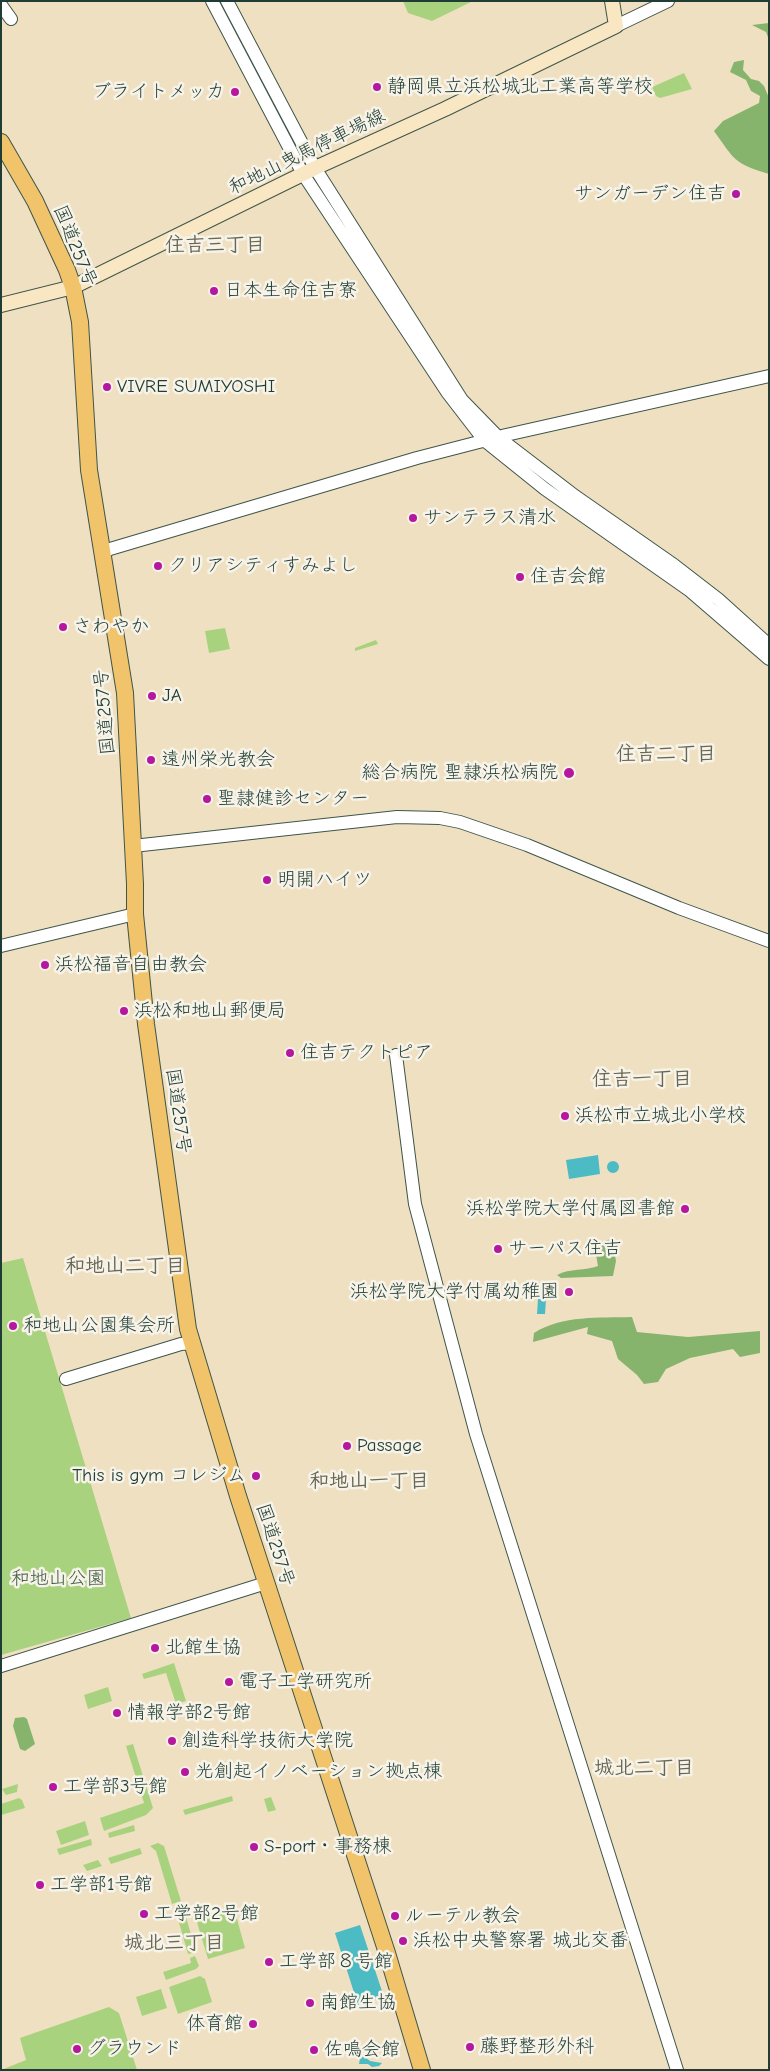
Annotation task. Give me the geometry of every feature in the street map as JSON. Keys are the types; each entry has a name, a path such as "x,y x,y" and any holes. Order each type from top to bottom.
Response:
{"highway":[{"name":"国道257号","path":"1,142 47,226 73,287 80,322 89,470 125,693 135,914 146,1024 173,1233 188,1329 214,1421 384,1944 422,2070"}],"main road":[{"path":"612,1 616,26"},
{"name":"和地山曳馬停車場線","path":"1,305 73,287 309,171 445,109 616,26"}],"street":[{"path":"212,1 309,171 447,392 484,440 545,489 689,590 769,659"},
{"path":"227,1 309,171 462,400 498,438 575,496 674,565 718,599 769,645"},
{"path":"616,26 668,1"},
{"path":"1,5 11,20"},
{"path":"102,554 110,549 247,508 484,440 769,376"},
{"path":"133,846 397,817 440,818 460,822 527,846 769,941"},
{"path":"1,946 135,914"},
{"path":"396,1055 415,1204 476,1434 677,2070"},
{"path":"66,1379 172,1347 193,1343"},
{"path":"1,1666 266,1583"}],"green space":[{"path":"403,1 473,1 432,21 408,13"},
{"path":"769,23 769,40 766,32 752,25"},
{"path":"744,60 743,70 751,79 759,81 764,86 769,98 769,174 741,163 731,154 714,131 723,121 759,103 760,96 751,91 746,80 730,72 734,62"},
{"path":"684,73 692,89 660,98 656,96 652,87"},
{"path":"225,628 230,649 209,653 205,631"},
{"path":"376,640 378,644 355,651 355,648"},
{"path":"612,1239 616,1261 613,1276 561,1278 557,1275 567,1271 598,1266 594,1243"},
{"name":"和地山公園","path":"23,1258 131,1618 1,1655 1,1263"},
{"path":"632,1317 637,1332 688,1337 760,1331 760,1353 740,1357 733,1349 690,1358 666,1369 658,1382 644,1384 637,1375 618,1359 612,1341 587,1334 588,1327 533,1342 534,1333 557,1323 594,1318"},
{"path":"174,1663 186,1701 176,1704 166,1673 144,1679 142,1674"},
{"path":"108,1687 112,1701 88,1709 84,1695"},
{"path":"24,1717 27,1719 35,1744 25,1751 20,1749 13,1726 15,1718"},
{"path":"133,1744 153,1808 146,1815 104,1831 100,1818 144,1803 126,1746"},
{"path":"18,1784 17,1792 6,1795 2,1789"},
{"path":"232,1796 233,1801 185,1815 183,1810"},
{"path":"271,1797 276,1810 268,1812 264,1799"},
{"path":"19,1798 22,1800 25,1808 1,1815 1,1804"},
{"path":"85,1821 89,1835 61,1845 56,1831"},
{"path":"134,1825 135,1831 109,1838 108,1833"},
{"path":"91,1839 92,1845 59,1855 57,1849"},
{"path":"158,1843 164,1846 181,1901 172,1904 156,1851 150,1846"},
{"path":"140,1848 142,1854 111,1864 108,1858"},
{"path":"98,1860 102,1866 87,1871 83,1865"},
{"path":"234,1908 245,1948 208,1959 196,1919"},
{"path":"184,1910 196,1952 188,1954 176,1912"},
{"path":"195,1956 199,1966 196,1969 166,1980 163,1972 191,1963 190,1958"},
{"path":"200,1976 205,1979 212,2002 178,2014 169,1987"},
{"path":"161,1989 167,2008 142,2016 136,1997"},
{"name":"グラウンド","path":"109,2007 119,2013 137,2070 1,2070 26,2060 20,2038"}],"water":[{"path":"598,1155 600,1174 569,1179 566,1160"},
{"path":"615,1161 618,1162 618,1172 611,1173 608,1172 607,1165 608,1162"},
{"path":"538,1299 546,1299 545,1314 537,1314"},
{"path":"360,1925 384,1997 358,2005 335,1933"},
{"path":"364,2056 370,2061 382,2063 379,2066 372,2067 368,2064 359,2064 360,2058"}],"place":[{"name":"静岡県立浜松城北工業高等学校","path":"377,87"},
{"name":"ブライトメッカ","path":"235,92"},
{"name":"サンガーデン住吉","path":"736,194"},
{"name":"日本生命住吉寮","path":"214,291"},
{"name":"VIVRE SUMIYOSHI","path":"107,387"},
{"name":"サンテラス清水","path":"413,518"},
{"name":"クリアシティすみよし","path":"158,566"},
{"name":"住吉会館","path":"520,577"},
{"name":"さわやか","path":"63,627"},
{"name":"JA","path":"152,696"},
{"name":"遠州栄光教会","path":"151,760"},
{"name":"総合病院 聖隷浜松病院","path":"569,773"},
{"name":"聖隷健診センター","path":"207,799"},
{"name":"明開ハイツ","path":"267,880"},
{"name":"浜松福音自由教会","path":"45,965"},
{"name":"浜松和地山郵便局","path":"124,1011"},
{"name":"住吉テクトピア","path":"290,1053"},
{"name":"浜松市立城北小学校","path":"565,1116"},
{"name":"浜松学院大学付属図書館","path":"685,1209"},
{"name":"サーパス住吉","path":"498,1249"},
{"name":"浜松学院大学付属幼稚園","path":"569,1292"},
{"name":"和地山公園集会所","path":"13,1326"},
{"name":"Passage","path":"347,1446"},
{"name":"This is gym コレジム","path":"256,1476"},
{"name":"北館生協","path":"155,1648"},
{"name":"電子工学研究所","path":"229,1682"},
{"name":"情報学部2号館","path":"117,1713"},
{"name":"創造科学技術大学院","path":"172,1741"},
{"name":"光創起イノベーション拠点棟","path":"185,1772"},
{"name":"工学部3号館","path":"53,1787"},
{"name":"S-port・事務棟","path":"254,1847"},
{"name":"工学部1号館","path":"40,1885"},
{"name":"工学部2号館","path":"144,1914"},
{"name":"ルーテル教会","path":"395,1916"},
{"name":"浜松中央警察署 城北交番","path":"403,1941"},
{"name":"工学部８号館","path":"269,1962"},
{"name":"南館生協","path":"310,2003"},
{"name":"体育館","path":"253,2024"},
{"name":"藤野整形外科","path":"470,2047"},
{"name":"グラウンド","path":"77,2049"},
{"name":"佐鳴会館","path":"314,2050"}],"district":[{"name":"住吉三丁目","path":"215,245"},
{"name":"住吉二丁目","path":"666,754"},
{"name":"住吉一丁目","path":"642,1079"},
{"name":"和地山二丁目","path":"125,1266"},
{"name":"和地山一丁目","path":"369,1481"},
{"name":"城北二丁目","path":"644,1768"},
{"name":"城北三丁目","path":"174,1943"}]}
